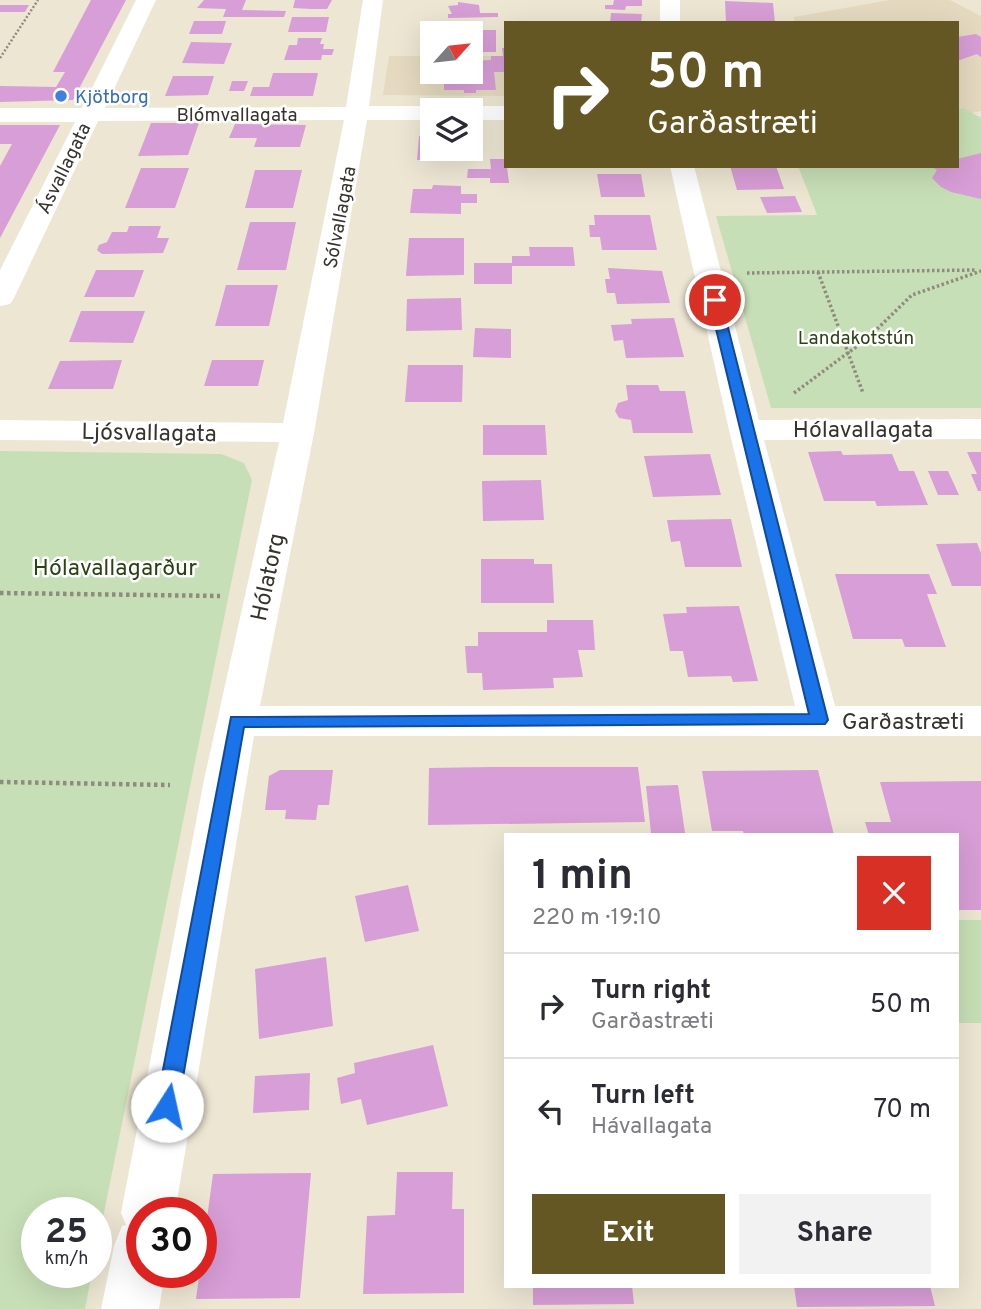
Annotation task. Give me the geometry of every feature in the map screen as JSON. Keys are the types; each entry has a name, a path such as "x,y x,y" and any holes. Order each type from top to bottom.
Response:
{"street":[{"name":"Ásvallagata","path":"0,298 146,0"},
{"name":"Sólvallagata","path":"298,433 358,113 373,0"},
{"path":"670,0 670,21"},
{"name":"Blómvallagata","path":"0,115 420,113"},
{"path":"483,113 504,113"},
{"path":"682,168 745,430 819,720"},
{"name":"Hólavallagata","path":"745,430 981,429"},
{"name":"Ljósvallagata","path":"0,430 298,433"},
{"name":"Hólatorg","path":"151,1197 236,721 298,433"},
{"name":"Garðastræti","path":"236,721 981,721"},
{"path":"130,1309 134,1288"}],"path":[{"path":"0,58 38,0"},
{"path":"739,274 981,270"},
{"path":"793,394 868,338 912,295 981,270"},
{"path":"818,272 877,429"},
{"path":"0,593 263,598"},
{"path":"0,782 170,786"}],"shaded area":[{"path":"890,0 950,0 981,16 981,111 959,116 959,21 794,21 794,17"},
{"path":"389,56 420,56 420,84 483,84 483,56 504,56 504,96 383,95"}],"green space":[{"name":"Landakotstún","path":"964,108 981,118 981,408 771,408 716,216 817,215 799,168 959,168 959,109"},
{"name":"Hólavallagarður","path":"0,451 221,454 244,463 252,480 107,1197 21,1197 21,1288 89,1288 85,1309 0,1309"},
{"path":"959,920 981,920 981,1023 959,1023"}],"building":[{"path":"91,0 126,0 73,100 0,102 0,86 56,87 65,72 53,72"},
{"path":"204,0 246,0 242,10 286,11 284,17 223,17 226,9 197,8"},
{"path":"295,0 332,0 327,9 311,9 293,8"},
{"path":"614,0 642,0 642,6 626,6 625,10 605,9 605,5 613,5"},
{"path":"725,1 773,3 775,21 726,21"},
{"path":"458,2 479,5 480,13 498,13 498,17 448,18 448,14 452,14 448,6 458,5"},
{"path":"0,5 29,5 25,12 0,12"},
{"path":"611,13 642,14 641,21 610,21"},
{"path":"292,17 329,17 326,32 288,32"},
{"path":"194,21 226,21 222,34 189,34"},
{"path":"483,30 496,30 496,52 483,52"},
{"path":"976,34 981,37 981,57 977,54 959,60 959,37"},
{"path":"298,38 322,38 320,44 324,44 323,49 334,49 332,55 322,55 321,60 284,60 289,45 297,45"},
{"path":"191,42 232,43 224,64 182,63"},
{"path":"504,48 504,72 494,72 496,90 464,93 464,90 444,90 444,84 483,84 483,60 491,60 491,56 503,56"},
{"path":"273,73 318,73 313,96 250,96 253,87 269,87"},
{"path":"173,76 214,76 208,95 165,96"},
{"path":"232,81 248,81 244,91 229,91"},
{"path":"151,123 199,123 188,155 138,156"},
{"path":"235,124 306,125 300,147 254,147 257,138 229,138"},
{"path":"0,125 60,125 0,238 0,166 12,144 0,144"},
{"path":"419,136 420,136 420,160 417,160"},
{"path":"981,153 981,199 951,192 932,178 937,170 934,168 959,168 959,158"},
{"path":"490,159 504,159 509,183 490,183 490,178 467,178 468,169 491,169"},
{"path":"141,168 189,168 175,208 125,208"},
{"path":"731,168 777,168 784,189 737,190"},
{"path":"255,170 302,170 293,208 245,208"},
{"path":"597,174 641,174 645,197 601,197"},
{"path":"433,185 461,186 461,194 477,194 477,203 461,203 461,214 410,213 413,189 432,189"},
{"path":"795,196 802,212 767,213 760,197"},
{"path":"594,215 650,215 657,250 602,250 600,237 590,237 589,225 595,225"},
{"path":"250,222 296,222 286,270 237,270"},
{"path":"129,226 161,226 157,238 169,238 163,253 102,254 97,250 99,245 107,242 112,232 127,232"},
{"path":"409,238 464,238 464,275 406,276"},
{"path":"529,247 573,247 575,266 512,266 512,284 474,284 474,263 512,263 512,256 530,256"},
{"path":"608,268 662,271 670,303 617,304 615,293 607,293 605,279 610,279"},
{"path":"96,270 144,270 134,297 84,297"},
{"path":"226,285 278,285 269,326 215,326"},
{"path":"461,298 462,330 406,331 407,299"},
{"path":"81,311 145,311 133,343 69,342"},
{"path":"674,318 684,357 626,358 623,340 614,341 611,325 632,324 631,319"},
{"path":"475,328 511,329 511,358 473,357"},
{"path":"122,360 113,389 48,389 60,361"},
{"path":"212,360 264,360 258,386 204,386"},
{"path":"408,365 463,365 462,402 405,402"},
{"path":"626,385 658,385 660,391 685,391 693,433 633,433 631,420 619,418 615,411 618,403 628,400"},
{"path":"483,425 545,425 547,455 483,455"},
{"path":"841,451 843,455 892,454 899,471 914,471 928,505 877,506 875,501 824,501 808,452"},
{"path":"967,452 981,452 981,491 978,491 971,474 977,474"},
{"path":"710,454 721,495 653,497 644,456"},
{"path":"928,471 948,471 959,495 938,495"},
{"path":"541,480 544,520 483,521 482,481"},
{"path":"731,519 742,567 685,567 680,541 671,542 667,520"},
{"path":"977,543 981,553 981,586 952,586 936,544"},
{"path":"481,559 534,559 534,564 552,564 554,603 481,603"},
{"path":"835,574 929,574 937,594 927,594 946,647 905,647 902,639 853,639"},
{"path":"739,606 758,681 733,682 731,676 688,677 683,651 670,651 663,614 687,613 686,607"},
{"path":"547,620 593,620 595,650 578,650 583,677 553,678 554,688 483,690 482,673 467,673 465,646 478,646 478,632 547,632"},
{"path":"638,767 645,822 428,825 429,768"},
{"path":"280,770 333,770 329,805 318,805 316,820 285,819 286,810 265,810 269,776"},
{"path":"818,770 834,833 712,831 702,771"},
{"path":"981,781 981,910 959,910 959,833 868,833 865,822 891,822 880,782"},
{"path":"678,785 685,833 651,833 646,786"},
{"path":"408,885 419,931 365,942 355,896"},
{"path":"326,957 333,1026 259,1039 255,969"},
{"path":"433,1045 448,1106 367,1125 361,1099 341,1104 337,1078 355,1073 354,1063"},
{"path":"310,1073 309,1110 253,1113 255,1076"},
{"path":"397,1172 453,1172 452,1209 464,1209 464,1293 363,1294 367,1216 395,1215"},
{"path":"311,1173 300,1298 196,1299 197,1288 217,1288 217,1197 210,1197 213,1174"},
{"path":"533,1288 632,1288 634,1304 533,1305"},
{"path":"794,1288 930,1288 935,1306 797,1307"}],"place":[{"name":"Kjötborg","path":"61,96"}],"route":[{"path":"167,1106 236,721 819,720 745,430 715,300"}]}
